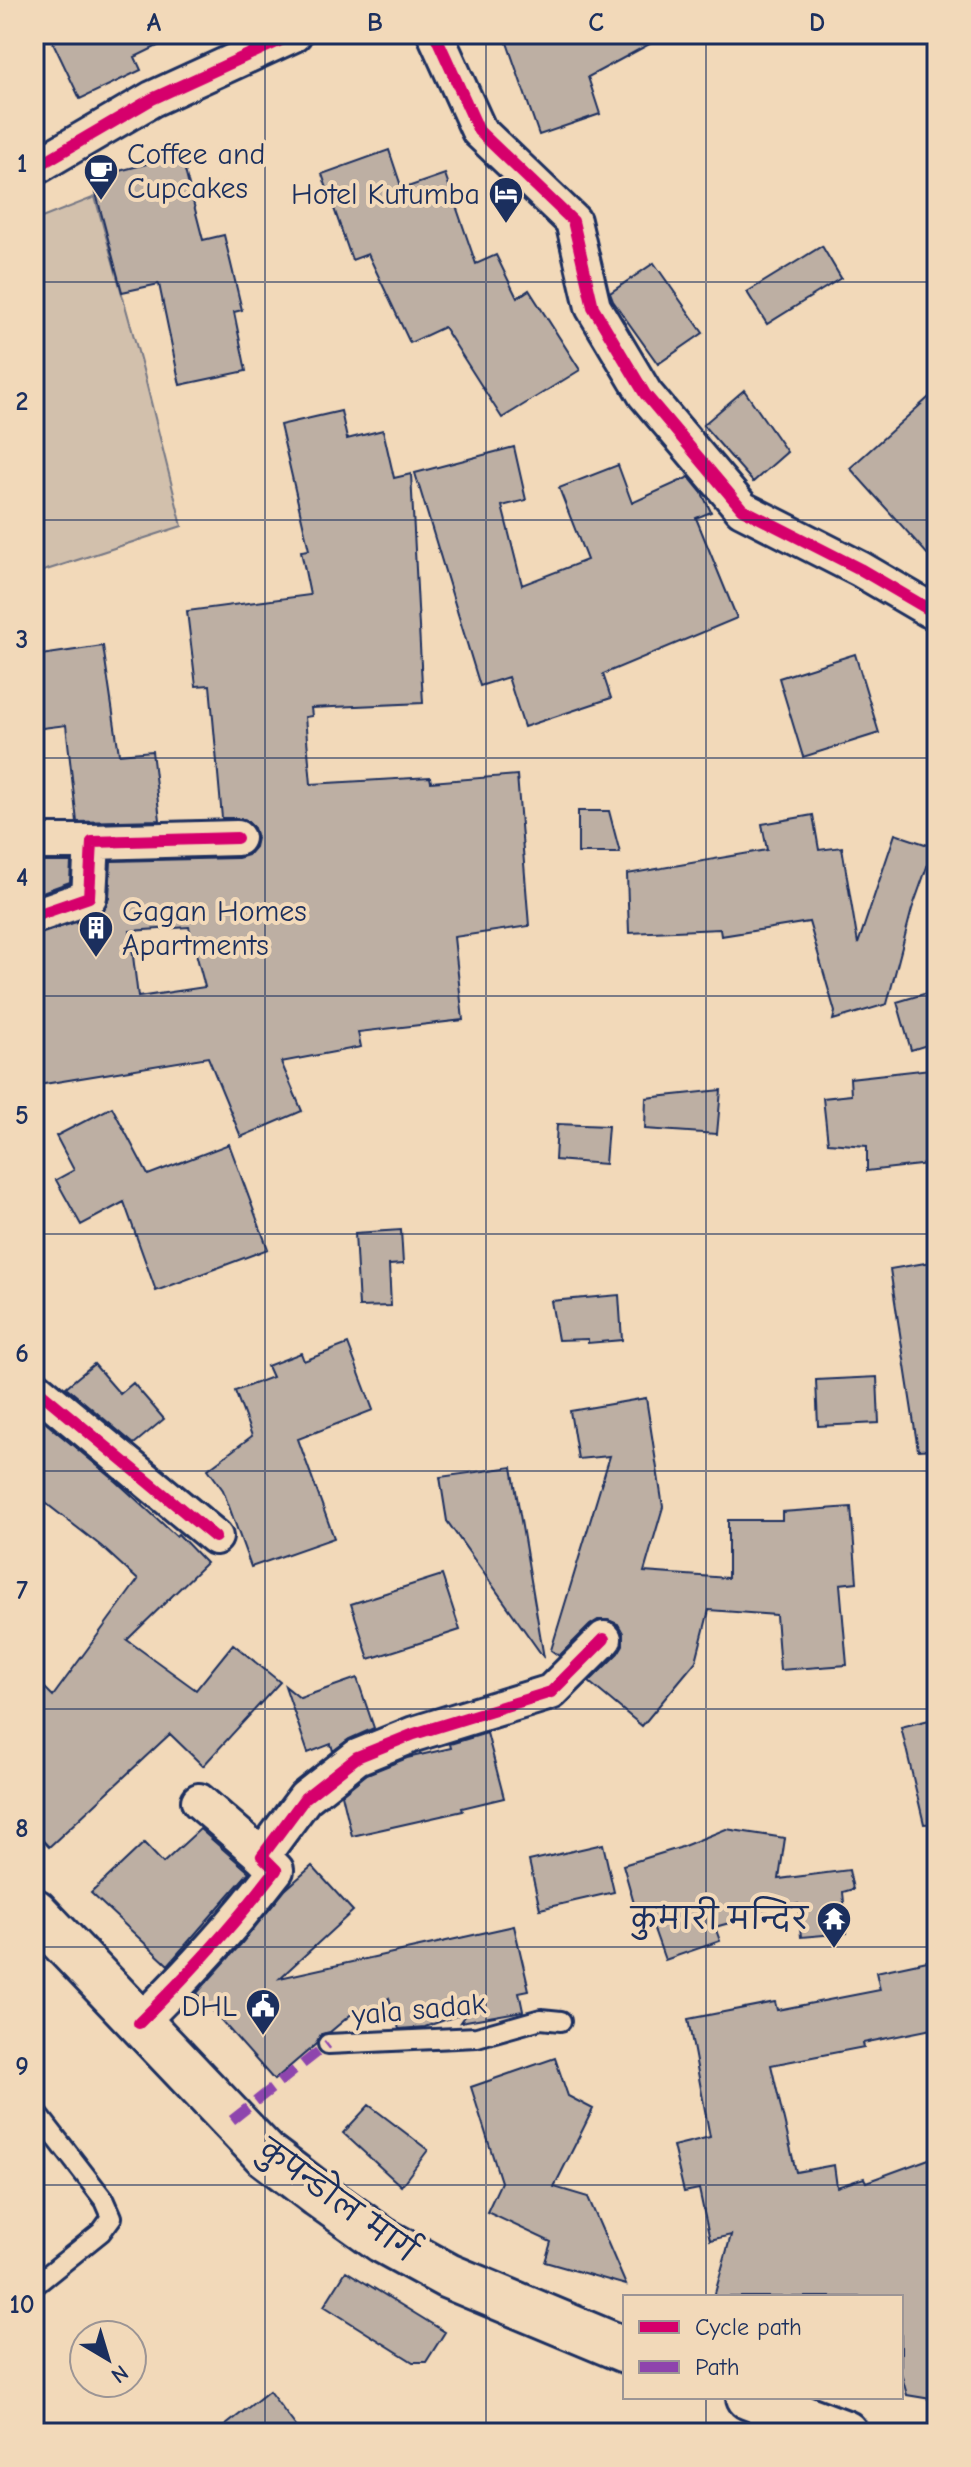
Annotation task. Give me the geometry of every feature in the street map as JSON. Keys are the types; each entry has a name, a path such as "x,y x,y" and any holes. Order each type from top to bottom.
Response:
{"main road":[{"name":"कुपन्डोल मार्ग","path":"34,1911 265,2154 382,2240 448,2276 623,2349"},
{"path":"754,2399 845,2433"}],"street":[{"path":"34,168 152,99 294,34"},
{"path":"435,34 479,131 573,221 593,307 645,394 742,509 860,569 930,610 937,608"},
{"path":"34,842 237,838"},
{"path":"34,916 89,897 92,842"},
{"path":"34,1387 215,1537"},
{"path":"262,1856 305,1798 357,1757 414,1734 551,1692 604,1639"},
{"path":"139,2023 244,1912 276,1870 199,1801"}],"lane":[{"name":"yala sadak","path":"328,2044 477,2037 541,2019 561,2021"},
{"path":"34,2286 101,2232 112,2217 105,2201 36,2114"}],"shaded area":[{"path":"95,197 182,526 34,574 34,221"}],"building":[{"path":"49,34 182,34 135,57 141,70 80,99"},
{"path":"504,34 668,34 588,77 600,114 539,135"},
{"path":"389,150 402,189 445,174 476,264 496,255 517,298 529,290 580,370 502,418 444,327 410,343 368,254 352,260 322,174"},
{"path":"181,155 203,240 224,235 242,310 234,312 246,371 180,385 159,284 122,292 92,178"},
{"path":"822,246 841,278 767,324 747,292"},
{"path":"654,263 703,333 658,364 610,293"},
{"path":"744,390 787,452 753,482 703,425"},
{"path":"937,390 937,565 850,468"},
{"path":"341,411 347,439 383,430 394,478 411,474 423,703 311,708 312,716 305,717 311,784 430,777 431,782 517,775 529,926 454,937 463,1020 358,1032 361,1047 281,1062 302,1111 241,1137 208,1057 38,1085 34,1060 34,935 96,916 104,910 109,898 111,861 238,858 248,855 255,847 257,838 254,828 247,821 222,818 210,685 196,686 187,611 310,595 301,551 309,550 280,425","holes":["189,927 205,987 138,997 130,931"]},
{"path":"514,447 526,500 502,506 522,585 587,560 559,488 618,465 632,503 689,477 702,493 711,512 696,518 737,618 603,674 611,698 524,727 508,677 480,686 415,473"},
{"path":"103,646 119,754 152,751 160,820 77,822 66,725 34,729 34,656"},
{"path":"855,654 879,733 803,757 779,678"},
{"path":"578,811 609,811 620,853 578,853"},
{"path":"813,815 819,850 842,847 858,944 895,834 934,847 912,909 887,1004 833,1020 835,1012 809,922 721,936 720,929 629,933 627,874 767,850 762,824"},
{"path":"34,862 71,862 70,882 34,895"},
{"path":"937,990 937,1042 911,1050 897,1002"},
{"path":"930,1069 937,1130 937,1163 867,1171 867,1146 828,1143 823,1098 851,1095 850,1078"},
{"path":"721,1090 717,1134 645,1129 646,1098"},
{"path":"112,1107 148,1175 229,1144 268,1249 156,1291 124,1202 81,1225 56,1180 74,1170 56,1136"},
{"path":"557,1124 608,1126 605,1164 555,1160"},
{"path":"401,1230 403,1264 389,1265 391,1306 359,1307 355,1233"},
{"path":"937,1261 937,1449 918,1450 890,1269"},
{"path":"619,1295 622,1340 588,1343 588,1339 558,1340 551,1301"},
{"path":"348,1344 373,1410 298,1439 334,1538 251,1567 223,1490 208,1469 252,1436 235,1391 272,1377 267,1366 301,1353 304,1361"},
{"path":"94,1364 120,1394 133,1383 164,1419 134,1444 66,1387"},
{"path":"877,1377 879,1423 818,1426 816,1380"},
{"path":"646,1398 663,1507 644,1572 728,1578 728,1520 782,1520 782,1512 851,1507 857,1582 840,1584 847,1665 780,1670 776,1615 709,1610 696,1661 642,1726 589,1682 623,1645 623,1633 618,1624 598,1620 559,1656 551,1650 610,1456 578,1459 570,1411"},
{"path":"41,1419 176,1536 178,1534 206,1563 127,1640 196,1690 233,1644 280,1682 203,1766 170,1734 49,1847 34,1831 34,1677 53,1696 138,1580 101,1546 34,1494 34,1429"},
{"path":"512,1467 544,1658 447,1521 440,1477"},
{"path":"442,1575 460,1630 369,1659 351,1604"},
{"path":"357,1678 374,1728 349,1739 333,1751 331,1744 308,1753 285,1686 300,1698"},
{"path":"937,1718 937,1823 924,1824 901,1727"},
{"path":"487,1733 504,1798 462,1808 463,1811 352,1836 342,1794 367,1774 407,1758 451,1748 450,1744"},
{"path":"200,1829 249,1872 168,1965 91,1893 144,1843 163,1863"},
{"path":"726,1829 785,1838 779,1879 849,1870 853,1889 843,1892 847,1933 801,1937 798,1904 715,1927 720,1941 665,1960 645,1904 635,1907 623,1865 679,1848"},
{"path":"603,1844 614,1892 540,1909 529,1861"},
{"path":"312,1866 353,1911 280,1978 514,1926 529,1990 519,1992 523,2011 460,2022 467,2012 425,2027 399,2029 389,1998 360,2020 354,2012 330,2032 321,2034 316,2044 274,2080 197,1993 285,1890"},
{"path":"932,1960 937,1981 937,2028 863,2043 864,2047 771,2065 796,2172 834,2165 837,2187 864,2178 866,2182 937,2156 937,2400 907,2395 903,2380 903,2295 715,2295 731,2235 710,2240 699,2189 684,2192 673,2146 710,2137 688,2019 775,2002 777,2010 880,1990 876,1972"},
{"path":"555,2058 568,2096 593,2109 554,2187 588,2197 626,2285 545,2262 551,2242 487,2212 501,2182 471,2087"},
{"path":"369,2105 428,2150 401,2186 343,2133"},
{"path":"346,2271 445,2332 426,2362 413,2362 324,2306"},
{"path":"269,2391 301,2433 216,2433"}],"marked path":[{"path":"232,2120 328,2044"}],"cycle path":[{"path":"34,168 152,99 294,34"},
{"path":"435,34 479,131 573,221 593,307 645,394 742,509 860,569 930,610 937,608"},
{"path":"34,916 89,897 92,842 237,838"},
{"path":"34,1387 215,1537"},
{"path":"139,2023 210,1949 276,1870 262,1856 305,1798 357,1757 414,1734 551,1692 604,1639"}],"place":[{"name":"Coffee and Cupcakes","path":"101,202"},
{"name":"Hotel Kutumba","path":"506,225"},
{"name":"Gagan Homes Apartments","path":"96,959"},
{"name":"कुमारी मन्दिर","path":"834,1950"},
{"name":"DHL","path":"263,2037"}]}
